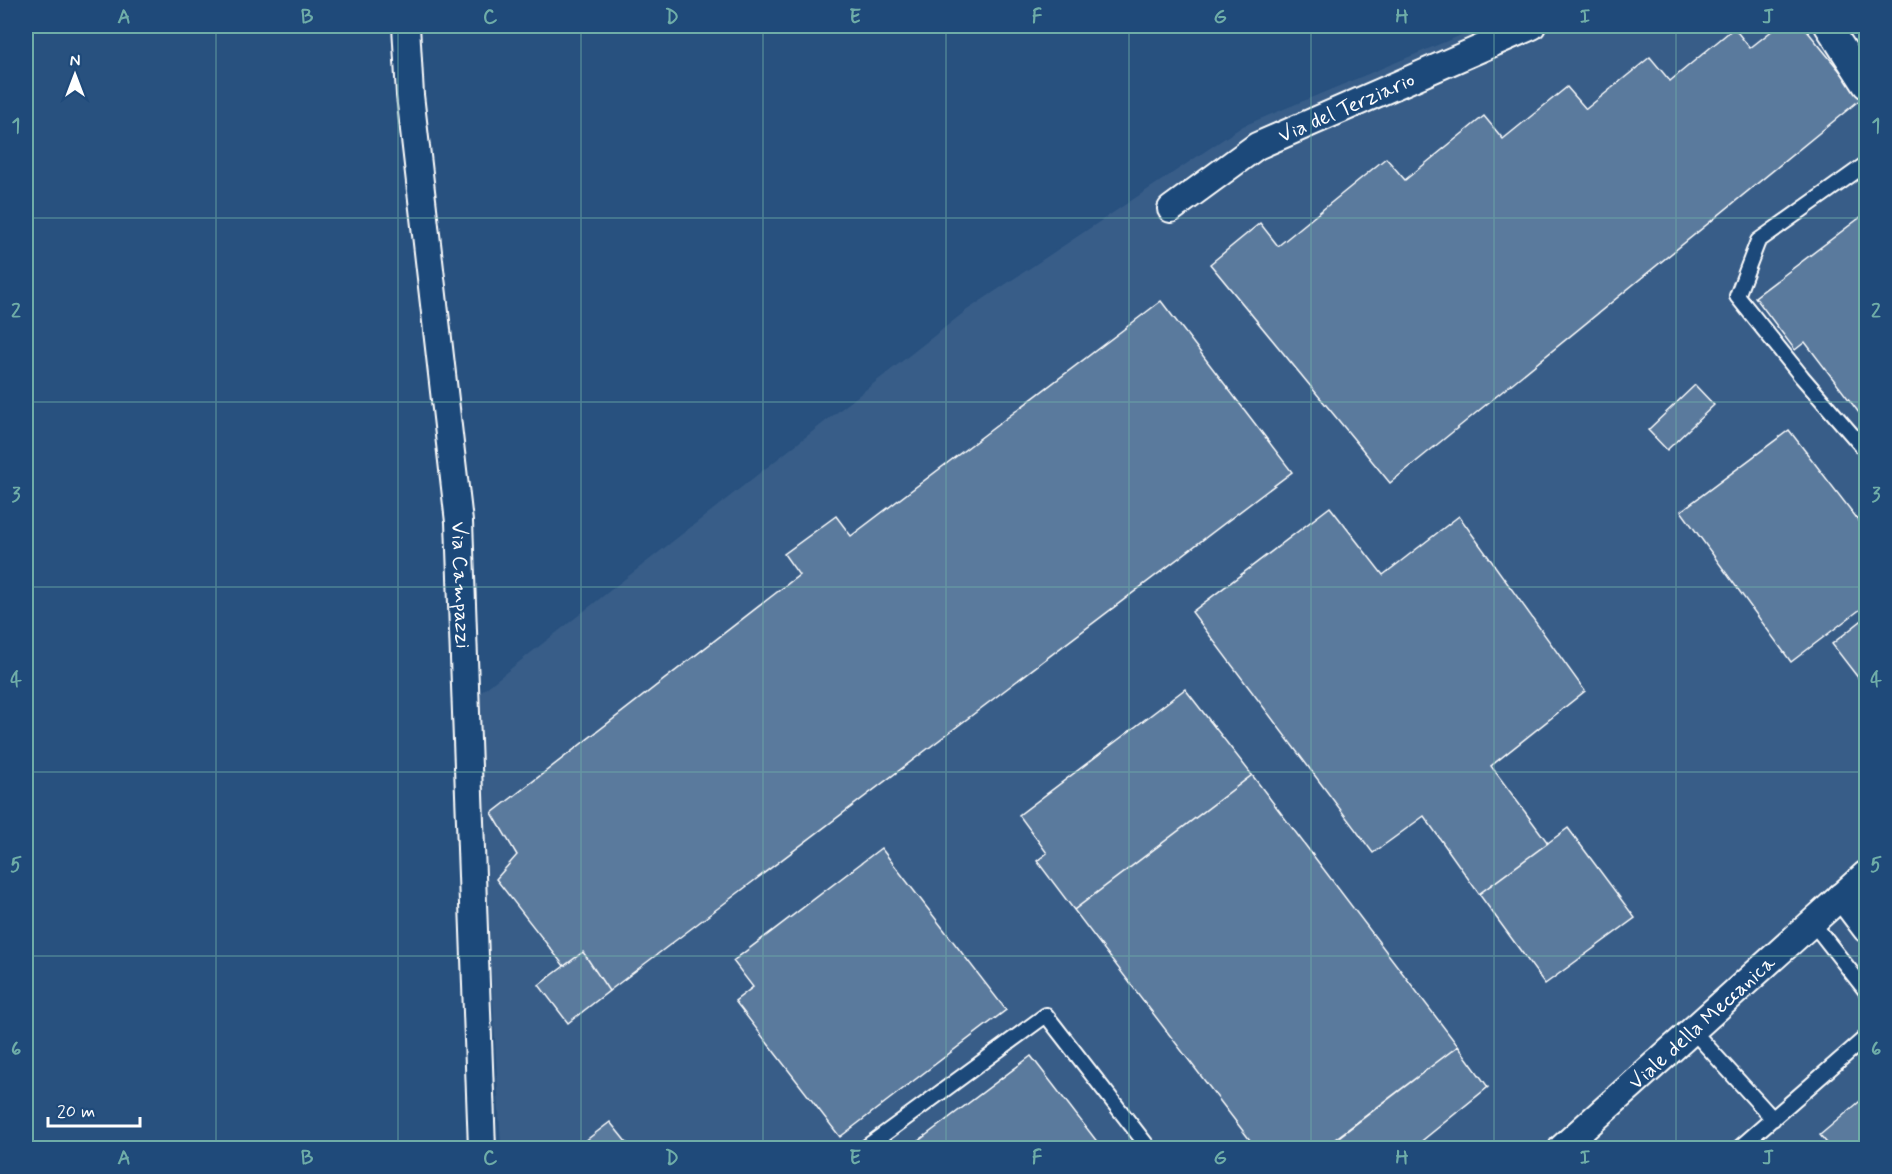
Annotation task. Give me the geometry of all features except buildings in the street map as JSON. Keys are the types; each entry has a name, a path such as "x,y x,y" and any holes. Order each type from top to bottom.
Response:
{"street":[{"name":"Via Campazzi","path":"406,26 410,95 459,522 482,1149"},
{"name":"Via del Terziario","path":"1171,209 1257,146 1532,26"},
{"path":"1828,26 1866,85"},
{"name":"Viale della Meccanica","path":"1577,1144 1693,1030 1866,874"},
{"path":"1841,896 1866,929"}],"lane":[{"path":"1866,164 1758,241 1737,296 1866,451"},
{"path":"1812,922 1866,991"},
{"path":"865,1149 1046,1015 1149,1149"},
{"path":"1693,1030 1773,1119"},
{"path":"1739,1149 1866,1036"}],"shaded area":[{"path":"1483,26 1842,26 1866,60 1866,1148 501,1148 476,696 967,310 1243,126"}]}
